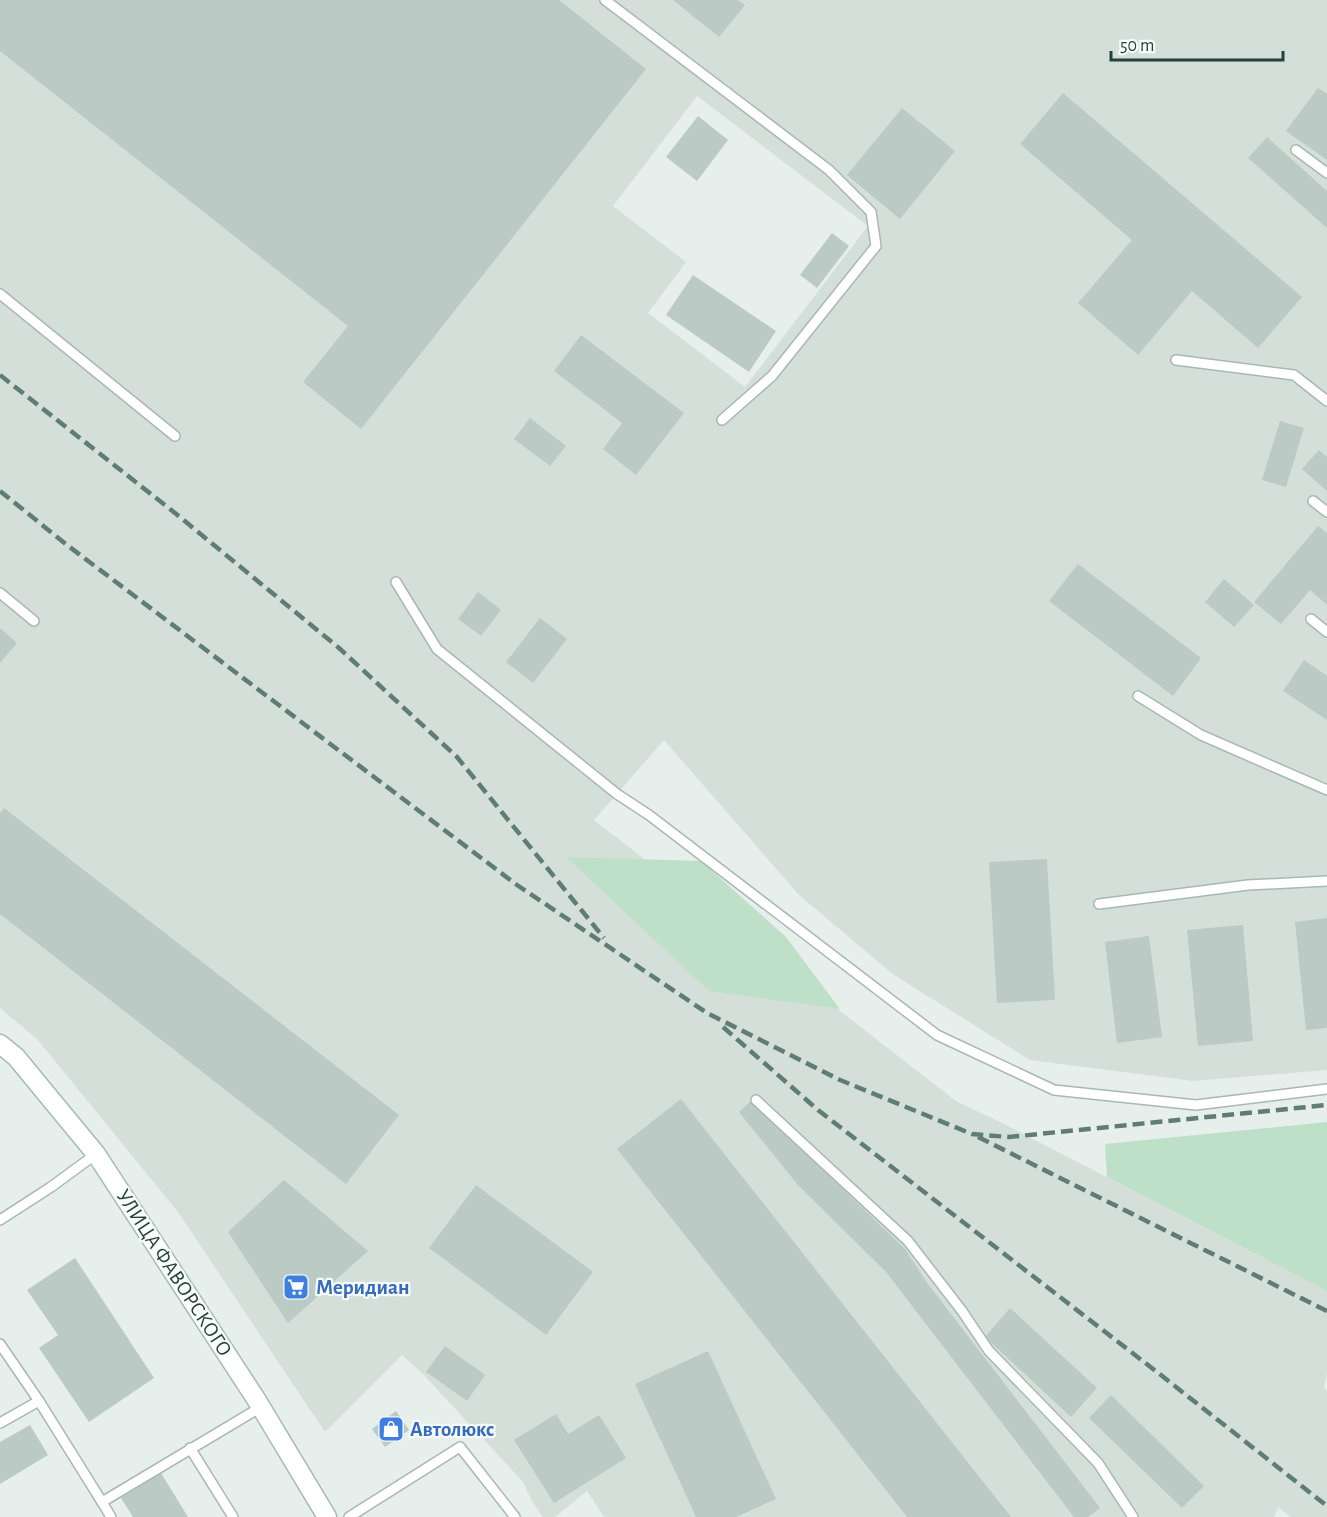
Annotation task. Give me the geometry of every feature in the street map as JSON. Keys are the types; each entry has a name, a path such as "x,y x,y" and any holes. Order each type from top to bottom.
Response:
{"street":[{"name":"УЛИЦА ФАВОРСКОГО","path":"0,1044 16,1057 96,1154 261,1407 327,1517"}],"lane":[{"path":"605,0 829,170 871,212 876,246 772,376 722,420"},
{"path":"1296,150 1327,173"},
{"path":"0,294 175,436"},
{"path":"1176,360 1294,375 1327,401"},
{"path":"1313,501 1327,512"},
{"path":"396,582 437,649 617,794 649,815 937,1035 1054,1090 1196,1105 1327,1089"},
{"path":"0,593 34,621"},
{"path":"1311,619 1327,632"},
{"path":"1138,696 1201,735 1327,790"},
{"path":"1099,904 1248,885 1327,880"},
{"path":"756,1100 908,1241 962,1311 989,1351 1098,1463 1133,1517"},
{"path":"0,1220 96,1154"},
{"path":"0,1344 39,1401 111,1517"},
{"path":"0,1423 39,1401"},
{"path":"102,1502 261,1407"},
{"path":"349,1517 460,1447 515,1517"},
{"path":"190,1448 233,1517"}],"shaded area":[{"path":"0,0 1327,0 1327,1070 1193,1081 1030,1060 894,975 799,895 664,740 594,820 956,1101 1327,1291 1327,1373 1324,1387 1327,1392 1327,1517 1291,1517 1278,1507 1274,1517 604,1517 587,1491 555,1517 543,1517 523,1482 422,1373 402,1355 325,1432 178,1212 37,1039 0,1008","holes":["697,96 868,226 745,387 648,313 686,262 613,206"]}],"green space":[{"path":"566,857 701,861 786,937 840,1009 709,991"},
{"path":"1327,1122 1327,1291 1107,1177 1105,1144"}],"building":[{"path":"0,0 559,0 646,69 361,429 303,382 348,326 0,51"},
{"path":"673,0 738,0 745,5 719,37"},
{"path":"1318,88 1327,94 1327,160 1286,131"},
{"path":"1063,93 1302,297 1258,348 1192,291 1138,355 1078,303 1132,240 1020,144"},
{"path":"902,108 955,151 900,219 847,175"},
{"path":"698,116 728,140 697,181 666,157"},
{"path":"1267,137 1327,191 1327,228 1248,158"},
{"path":"832,233 849,246 817,288 800,275"},
{"path":"693,275 776,331 749,372 666,315"},
{"path":"581,335 684,413 636,475 603,449 622,423 554,371"},
{"path":"530,418 566,446 550,466 514,439"},
{"path":"1280,421 1304,428 1286,487 1262,480"},
{"path":"1319,450 1327,457 1327,491 1302,469"},
{"path":"1318,526 1327,533 1327,605 1310,590 1281,624 1254,602"},
{"path":"1078,564 1201,658 1173,696 1049,601"},
{"path":"1224,579 1254,605 1234,627 1205,602"},
{"path":"478,592 501,610 481,636 458,619"},
{"path":"540,618 567,639 533,683 506,662"},
{"path":"0,628 17,643 0,663"},
{"path":"1304,660 1327,676 1327,720 1283,691"},
{"path":"4,808 399,1115 346,1184 0,914 0,813"},
{"path":"1047,859 1055,1000 997,1003 989,862"},
{"path":"1327,918 1327,1028 1306,1030 1295,922"},
{"path":"1243,925 1253,1041 1198,1046 1187,930"},
{"path":"1149,936 1162,1037 1117,1043 1105,942"},
{"path":"681,1099 1011,1517 907,1517 617,1149"},
{"path":"751,1101 905,1249 928,1284 1100,1508 1088,1517 1074,1517 886,1272 797,1184 739,1112"},
{"name":"Меридиан","path":"284,1180 368,1251 288,1323 228,1232"},
{"path":"476,1185 593,1272 546,1335 429,1248"},
{"path":"75,1258 154,1378 89,1422 39,1348 58,1335 27,1290"},
{"path":"1010,1308 1097,1388 1071,1417 985,1337"},
{"path":"445,1346 485,1375 467,1401 426,1372"},
{"path":"708,1351 776,1499 736,1517 696,1517 635,1384"},
{"path":"1111,1395 1204,1486 1182,1508 1089,1418"},
{"name":"Автолюкс","path":"396,1411 409,1430 385,1447 372,1429"},
{"path":"556,1414 568,1434 599,1415 626,1458 554,1503 514,1440"},
{"path":"30,1425 48,1455 0,1484 0,1442"},
{"path":"161,1473 188,1517 133,1517 121,1498"}],"railway":[{"path":"0,375 175,513 339,648 457,757 604,938"},
{"path":"0,491 67,545 517,885 707,1013 840,1080 972,1134 1009,1137 1327,1105"},
{"path":"723,1027 818,1110 1327,1506"},
{"path":"978,1137 1327,1311"}],"place":[{"name":"Меридиан","path":"296,1287"},
{"name":"Автолюкс","path":"391,1429"}]}
